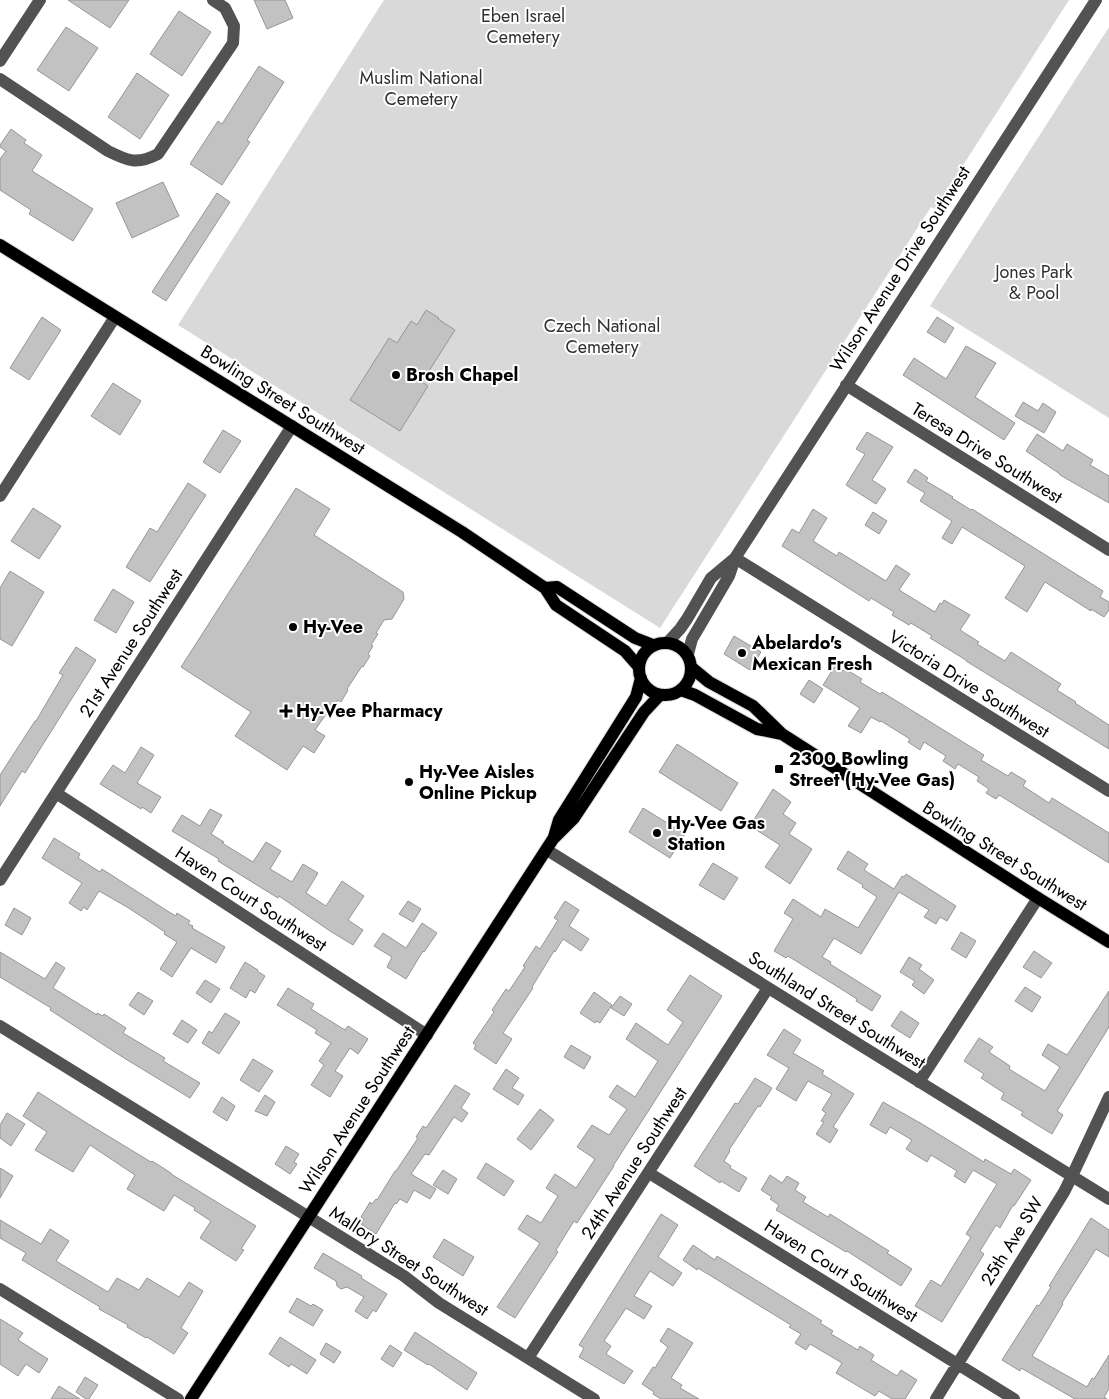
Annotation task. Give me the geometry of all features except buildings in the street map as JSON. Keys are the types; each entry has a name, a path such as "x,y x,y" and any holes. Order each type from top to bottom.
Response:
{"main road":[{"name":"Bowling Street Southwest","path":"0,245 462,532 545,588 556,605 625,651 640,673"},
{"name":"Bowling Street Southwest","path":"545,588 557,587 635,638 653,645"},
{"path":"668,642 676,644 688,654 692,668 691,675 689,682 681,690 671,695 660,695 644,685 640,673 642,656 653,645 668,642"},
{"name":"Bowling Street Southwest","path":"692,668 709,682 753,706 782,734 1109,942"},
{"name":"Wilson Avenue Southwest","path":"550,844 559,820 636,697 640,673"},
{"name":"Bowling Street Southwest","path":"681,690 757,729 782,734"},
{"name":"Wilson Avenue Southwest","path":"190,1399 550,844 574,818 644,712 660,695"}],"street":[{"path":"0,61 40,0"},
{"path":"0,79 108,151 127,160 145,161 158,154 233,44 234,26 225,8 212,0"},
{"name":"Wilson Avenue Drive Southwest","path":"688,654 692,639 729,576 735,558 1096,0"},
{"path":"0,496 115,317"},
{"name":"Teresa Drive Southwest","path":"846,385 1109,550"},
{"name":"21st Avenue Southwest","path":"0,880 292,426"},
{"name":"Wilson Avenue Drive Southwest","path":"668,642 687,619 710,578 735,558"},
{"name":"Victoria Drive Southwest","path":"735,558 1109,791"},
{"name":"Haven Court Southwest","path":"56,793 427,1035"},
{"name":"Southland Street Southwest","path":"550,844 768,988 1109,1199"},
{"path":"920,1082 1038,898"},
{"name":"24th Avenue Southwest","path":"528,1358 768,988"},
{"name":"Mallory Street Southwest","path":"0,1026 404,1276 439,1303 594,1399"},
{"name":"25th Ave SW","path":"936,1399 1072,1176 1109,1097"},
{"name":"Haven Court Southwest","path":"649,1173 1014,1399"},
{"path":"0,1289 178,1399"}],"green space":[{"name":"Czech National Cemetery","path":"384,0 1069,0 935,209 931,207 660,628 178,325"},
{"name":"Jones Park & Pool","path":"1109,27 1109,418 930,306"}],"place":[{"name":"Brosh Chapel","path":"396,375"},
{"name":"Hy-Vee","path":"293,627"},
{"name":"Abelardo's Mexican Fresh","path":"742,653"},
{"name":"Hy-Vee Pharmacy","path":"286,711"},
{"name":"2300 Bowling Street (Hy-Vee Gas)","path":"779,769"},
{"name":"Hy-Vee Aisles Online Pickup","path":"409,782"},
{"name":"Hy-Vee Gas Station","path":"657,833"}],"park label":[{"name":"Eben Israel Cemetery","path":"523,26"},
{"name":"Muslim National Cemetery","path":"421,88"}]}
